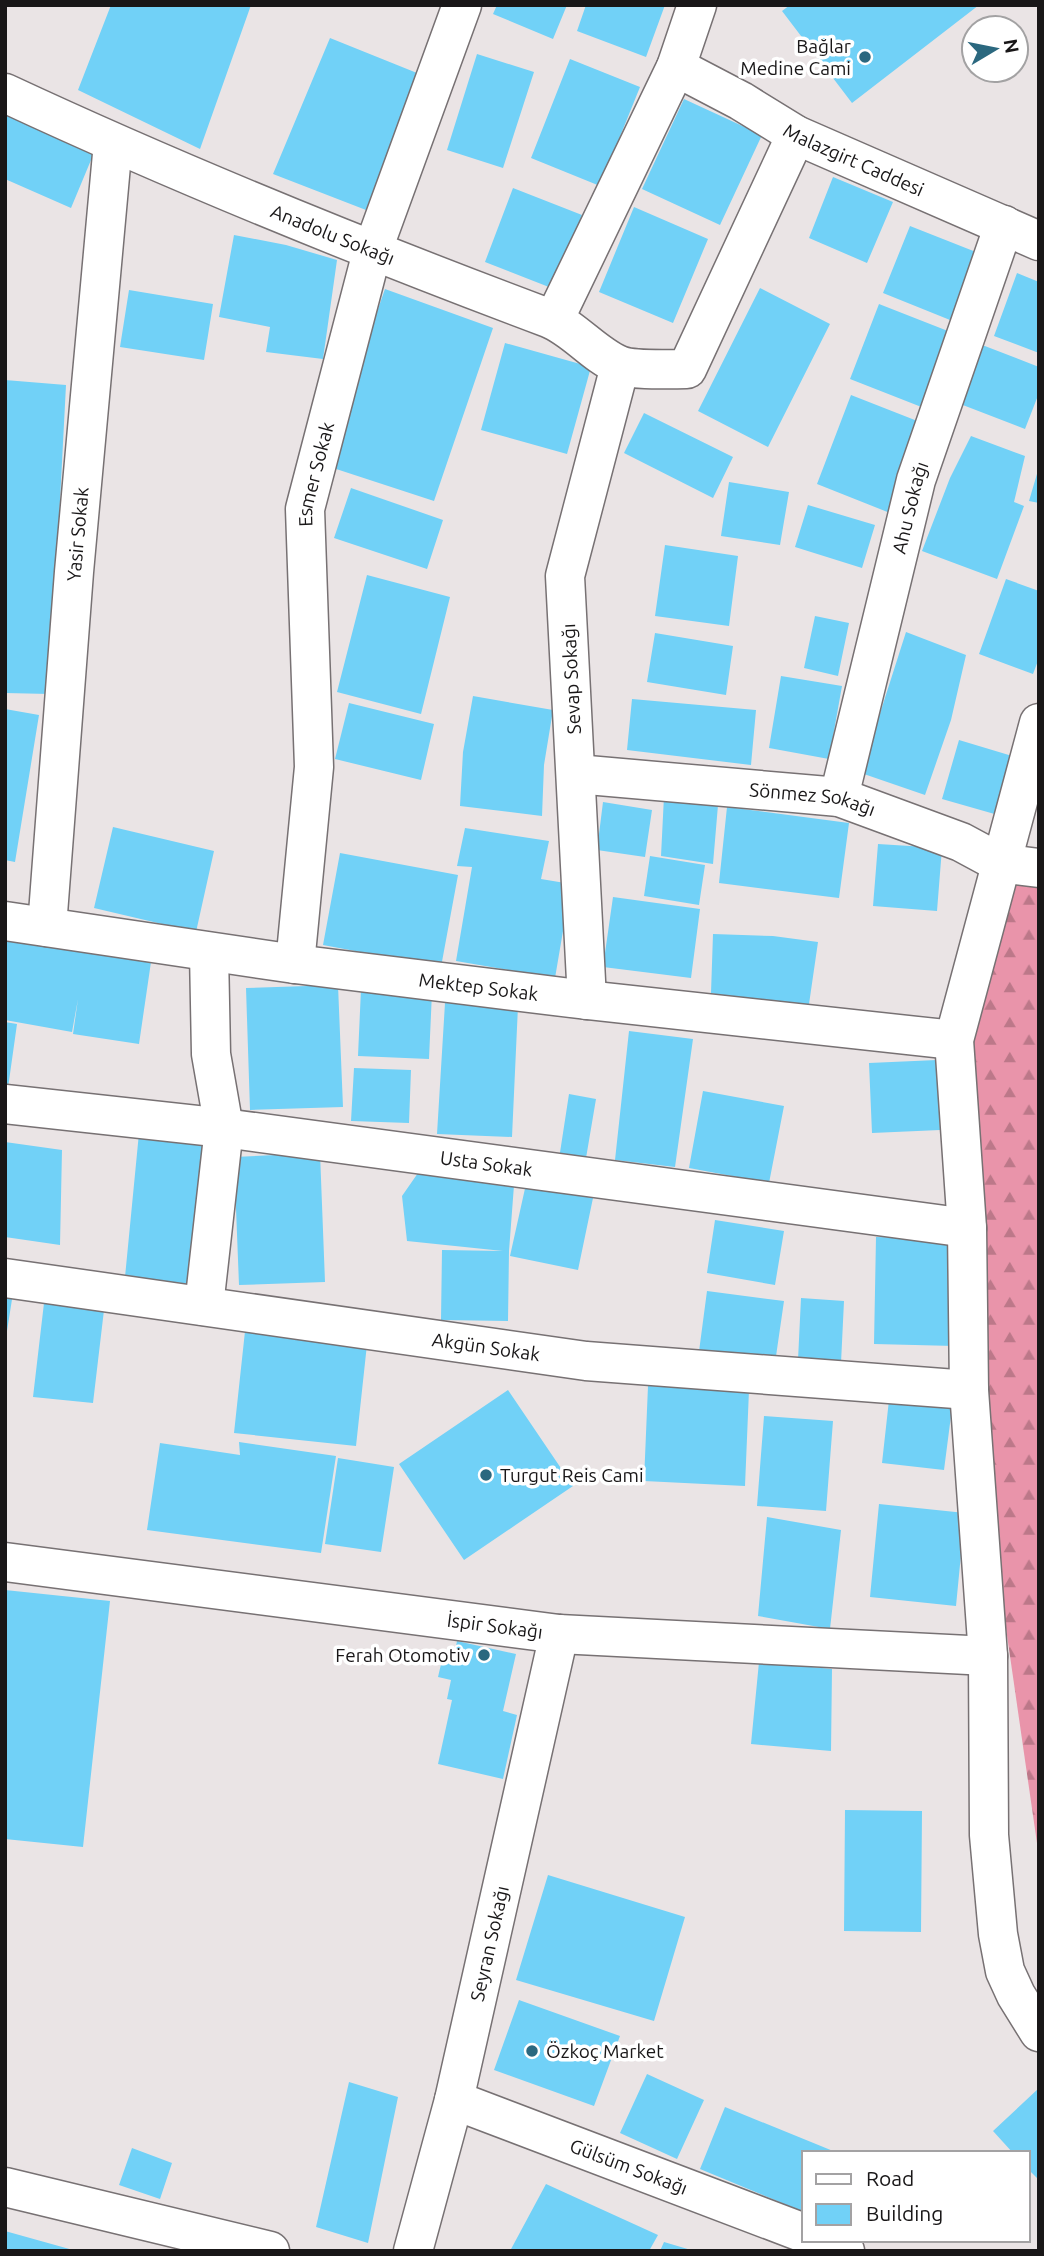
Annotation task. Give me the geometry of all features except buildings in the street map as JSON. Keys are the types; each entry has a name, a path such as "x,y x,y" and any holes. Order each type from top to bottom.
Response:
{"street":[{"name":"Esmer Sokak","path":"295,964 314,767 305,509 372,252 462,5"},
{"path":"554,320 676,67 697,5"},
{"name":"Malazgirt Caddesi","path":"676,67 741,101 796,135 1039,241"},
{"name":"Anadolu Sokağı","path":"5,93 113,143 372,252 554,320 620,366"},
{"path":"620,366 687,369 796,135"},
{"name":"Yasir Sokak","path":"47,927 74,572 113,143"},
{"name":"Ahu Sokağı","path":"839,797 916,480 1004,225"},
{"name":"Sevap Sokağı","path":"587,1000 565,576 620,366"},
{"path":"1039,723 954,1040 967,1228 969,1390 988,1656 989,1835 1005,1972 1039,2032"},
{"name":"Sönmez Sokağı","path":"576,774 839,797 961,842 1000,863 1039,868"},
{"name":"Mektep Sokak","path":"5,921 295,964 587,1000 954,1040"},
{"path":"204,1306 224,1128 211,1054 209,952"},
{"name":"Usta Sokak","path":"5,1104 224,1128 967,1228"},
{"name":"Akgün Sokak","path":"5,1278 586,1361 969,1390"},
{"name":"İspir Sokağı","path":"5,1562 559,1634 988,1656"},
{"name":"Seyran Sokağı","path":"413,2251 454,2100 559,1634"},
{"name":"Gülsüm Sokağı","path":"454,2100 802,2232"},
{"path":"5,2187 270,2251"},
{"path":"827,2242 845,2251"}],"green space":[{"path":"1009,877 1039,883 1039,1857 998,1573 966,1079"}],"place":[{"name":"Bağlar Medine Cami","path":"865,57"},
{"name":"Turgut Reis Cami","path":"486,1475"},
{"name":"Ferah Otomotiv","path":"484,1655"},
{"name":"Özkoç Market","path":"532,2051"}]}
